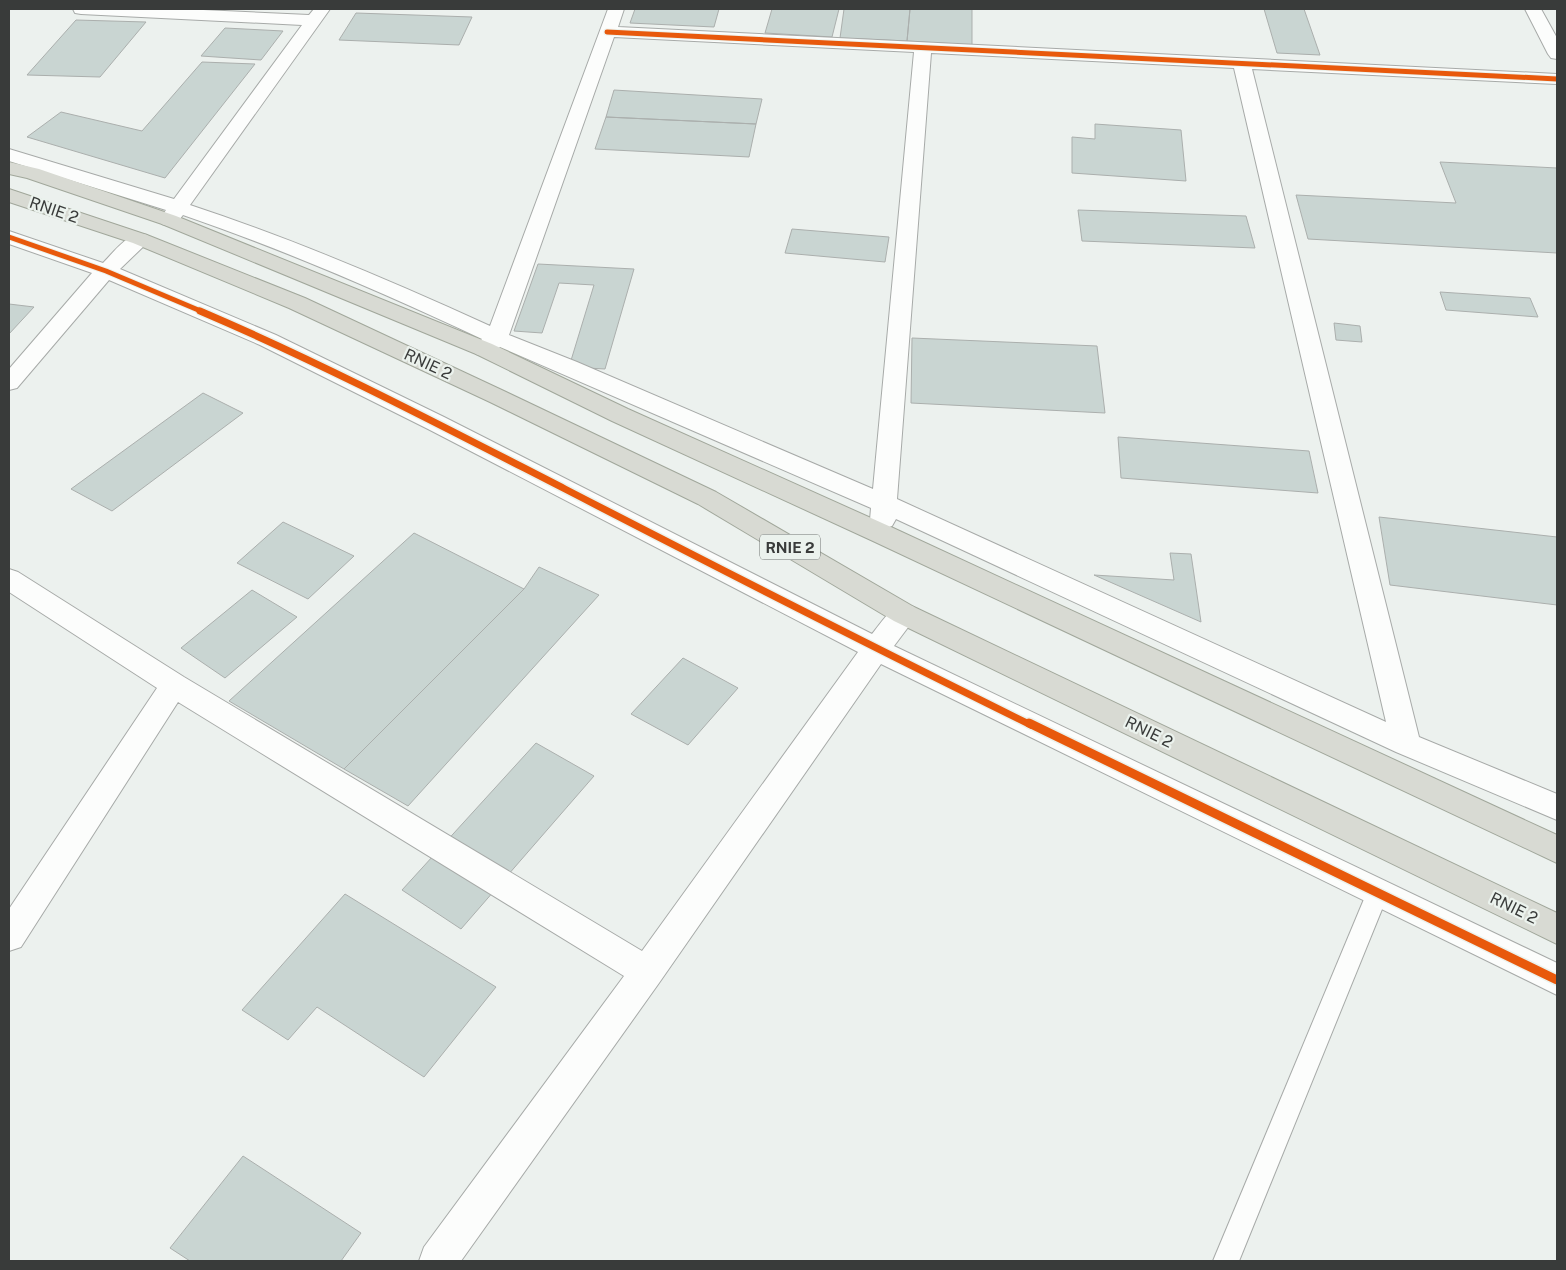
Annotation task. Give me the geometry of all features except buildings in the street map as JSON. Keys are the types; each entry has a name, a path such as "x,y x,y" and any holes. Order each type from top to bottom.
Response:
{"highway":[{"name":"RNIE 2","path":"9,168 174,213 490,344 620,415 882,534 1557,850"},
{"name":"RNIE 2","path":"9,195 140,240 298,303 698,493 904,614 1557,929"}],"street":[{"path":"81,9 318,15"},
{"path":"616,9 490,344 587,375 885,504 1406,744 1557,807"},
{"path":"1533,9 1557,54"},
{"path":"9,155 174,213 318,15"},
{"path":"608,32 1557,79"},
{"path":"882,534 923,48"},
{"path":"1242,64 1406,744"},
{"path":"9,237 106,271 268,340 436,423 876,649 1557,980"},
{"path":"9,383 106,271 140,240"},
{"path":"9,579 174,685 647,972"},
{"path":"438,1261 647,972 876,649 904,614"},
{"path":"9,936 174,685"}],"lane":[{"path":"1226,1261 1378,892"}],"cycle path":[{"path":"607,32 1557,79"},
{"path":"9,237 106,271 268,340 436,423 876,649 1557,980"}]}
